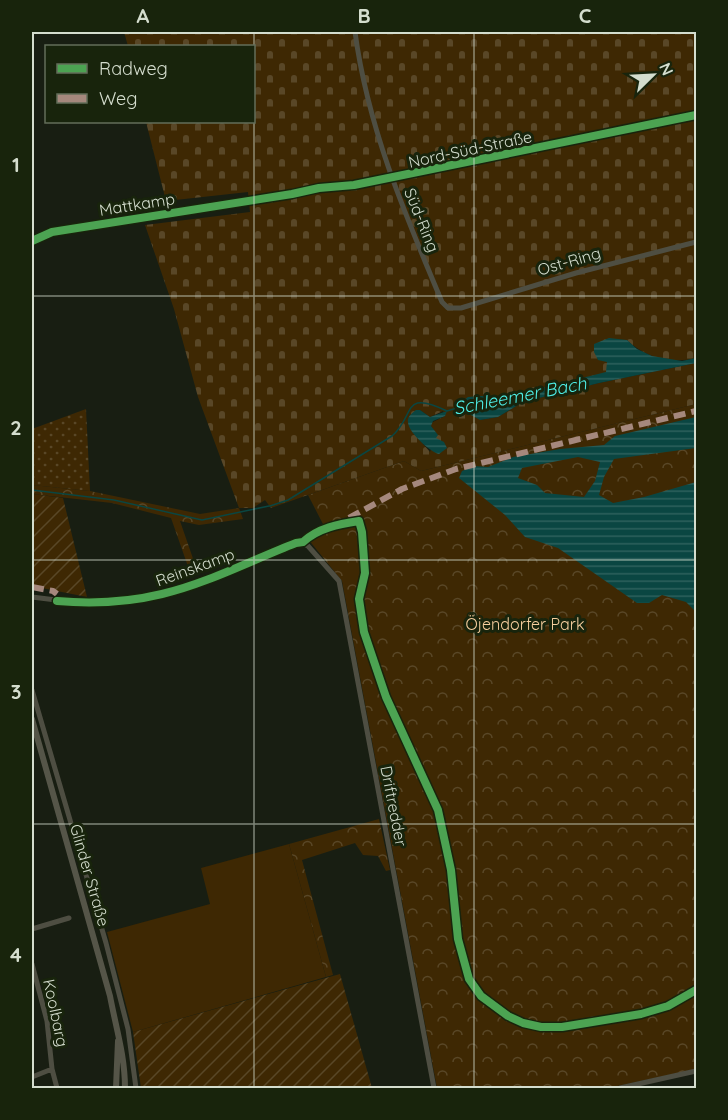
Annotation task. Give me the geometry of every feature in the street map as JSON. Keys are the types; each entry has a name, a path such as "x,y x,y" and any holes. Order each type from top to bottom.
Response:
{"main road":[{"name":"Glinder Straße","path":"32,719 122,1048 124,1089"},
{"name":"Glinder Straße","path":"116,1089 118,1040"}],"street":[{"name":"Süd-Ring","path":"355,32 367,100 391,178 442,302 449,309"},
{"name":"Nord-Süd-Straße","path":"249,201 330,186 336,188 391,178 696,115"},
{"name":"Mattkamp","path":"32,240 52,232 249,201"},
{"name":"Ost-Ring","path":"449,309 460,308 572,274 696,242"},
{"name":"Reinskamp","path":"32,597 80,603 146,598 185,587 303,542"},
{"name":"Driftredder","path":"303,542 339,581 434,1089"},
{"path":"32,690 106,943 128,1029 136,1089"},
{"path":"32,927 69,918"},
{"name":"Koolbarg","path":"32,964 47,1021 52,1069 57,1089"},
{"name":"Koolbarg","path":"32,1077 52,1069"},
{"path":"620,1089 696,1071"}],"green space":[{"path":"124,32 696,32 696,358 668,360 659,358 642,351 627,340 607,362 607,372 506,397 480,396 480,420 498,417 523,402 599,383 696,363 696,404 421,471 404,461 271,508 265,500 253,508 239,508 198,397 174,309 145,225 250,212 248,192 166,201 146,123 255,123 255,45 128,45","holes":["420,410 430,417 443,411 445,416 431,423 437,434 430,452 411,430"]},
{"name":"Öjendorfer Park","path":"696,404 696,1069 608,1088 437,1088 342,581 304,534 323,524 308,495 404,461 421,471"},
{"path":"86,409 90,491 32,485 32,429"},
{"path":"32,485 90,491 200,514 239,508 243,519 199,525 180,521 198,573 191,575 171,518 112,503 32,494"},
{"path":"32,494 63,498 87,597 32,586"},
{"path":"379,819 390,870 386,871 378,856 363,855 355,843 302,860 333,975 326,977 289,844"},
{"path":"289,844 326,977 133,1032 107,932 210,904 201,868"},
{"path":"340,974 372,1088 141,1088 133,1032"}],"water":[{"path":"609,338 627,340 637,349 652,356 682,361 696,358 696,363 599,383 523,402 498,417 480,420 460,409 461,402 468,397 506,397 606,372 607,362 598,360 594,352 594,344"},
{"path":"416,410 430,417 447,411 445,416 433,421 431,426 438,435 436,438 444,442 447,448 439,454 420,441 409,426 408,418"},
{"path":"696,417 696,448 614,459 604,477 599,495 613,503 696,482 696,612 686,602 662,595 649,603 637,603 558,548 525,537 505,515 459,478 462,471 474,466 488,467 513,457 604,445 615,436","holes":["578,457 600,462 595,481 584,497 545,493 537,485 518,478 522,468"]}],"waterway":[{"name":"Schleemer Bach","path":"270,506 288,500 392,436 411,407 416,404 432,405 447,411 460,407"},
{"name":"Schleemer Bach","path":"32,490 114,500 202,520 269,506"}],"marked path":[{"path":"349,518 402,489 456,469 696,411"},
{"path":"32,587 53,591 57,594"}],"cycle path":[{"path":"32,241 52,232 319,188 354,185 696,115"},
{"path":"57,601 110,602 162,594 196,584 303,542 322,530 359,521 365,573 359,599 364,632 386,697 438,810 451,870 458,939 469,979 481,996 508,1016 523,1023 541,1027 562,1027 641,1014 668,1006 696,990"}]}
